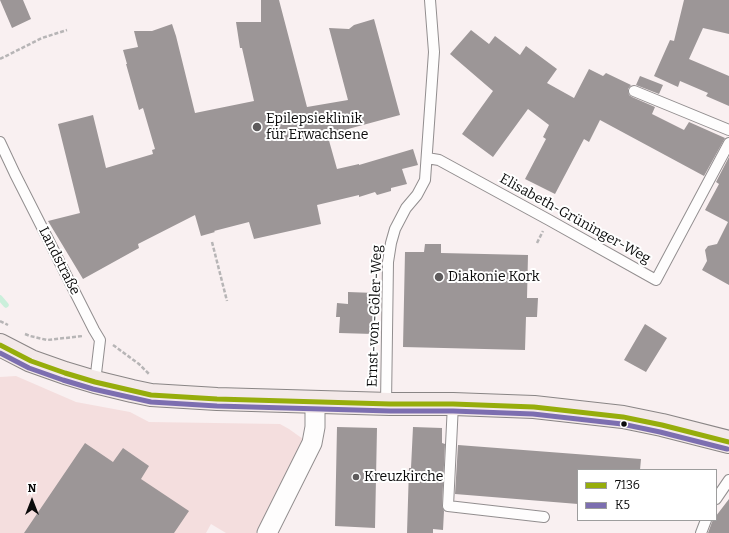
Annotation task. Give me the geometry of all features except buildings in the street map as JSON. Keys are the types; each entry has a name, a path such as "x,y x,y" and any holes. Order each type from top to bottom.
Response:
{"main road":[{"path":"0,345 31,361 65,373 95,382 152,395 217,399 386,404 452,404 534,408 623,417 729,442"}],"street":[{"path":"267,533 312,443 315,427 315,402"}],"lane":[{"name":"Ernst-von-Göler-Weg","path":"386,404 388,262 391,243 395,228 406,208 417,195 425,180 434,52 430,0"},
{"path":"634,91 729,130"},
{"name":"Landstraße","path":"0,142 87,316 103,341"},
{"name":"Elisabeth-Grüninger-Weg","path":"427,158 439,160 656,280 729,143"},
{"path":"95,382 103,341"},
{"path":"452,404 448,506 544,517"},
{"path":"717,498 729,480"},
{"path":"701,533 706,521"}],"path":[{"path":"0,59 42,38 67,30"},
{"path":"212,242 227,301"},
{"path":"0,320 11,327"},
{"path":"23,333 47,340 86,336 111,344 149,373 152,395"}],"shaded area":[{"path":"16,376 76,402 130,412 149,422 280,424 303,439 256,533 226,533 211,524 206,533 0,533 0,377"}],"waterway":[{"path":"0,298 6,305"}],"transit line":[{"name":"7136","path":"0,345 31,361 65,373 95,382 151,395 217,399 534,407 623,417 729,442"},
{"name":"K5","path":"0,353 29,368 63,380 93,389 151,402 217,406 533,414 622,424 727,449"}],"place":[{"name":"Epilepsieklinik für Erwachsene","path":"257,127"},
{"name":"Diakonie Kork","path":"439,277"},
{"name":"Kreuzkirche","path":"356,477"}]}
